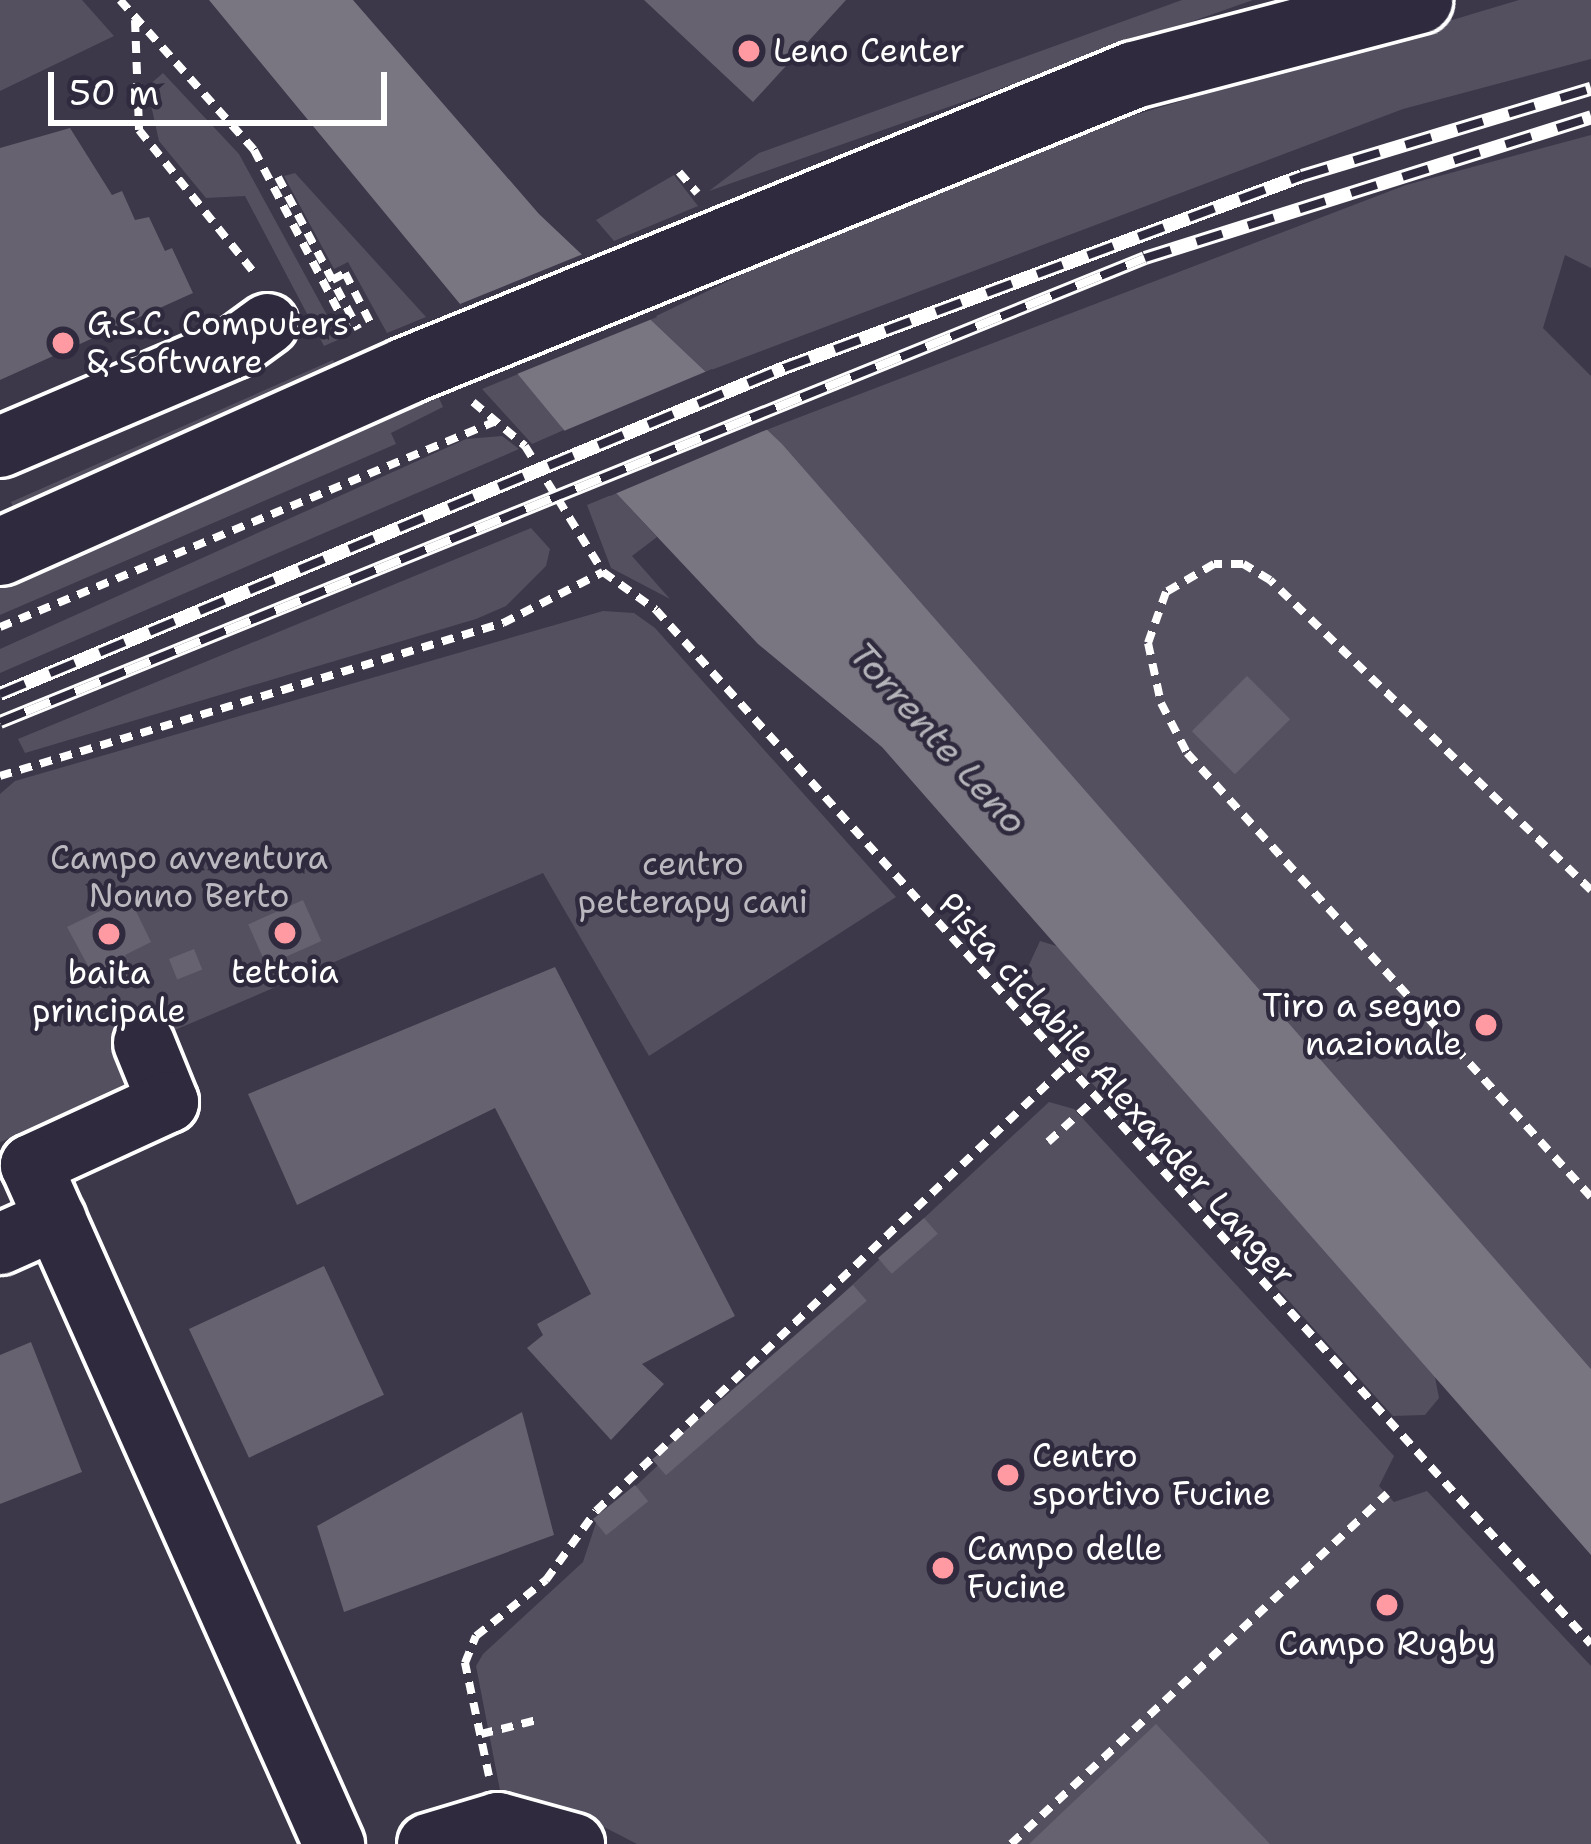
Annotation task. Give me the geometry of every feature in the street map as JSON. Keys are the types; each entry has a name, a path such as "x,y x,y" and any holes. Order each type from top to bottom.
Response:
{"main road":[{"path":"0,552 372,342 677,262 1134,75 1405,2"}],"street":[{"path":"0,447 236,347 268,324"},
{"path":"144,1043 168,1102 31,1165 334,1844"},
{"path":"0,1244 56,1219"},
{"path":"428,1844 499,1823 574,1844"}],"path":[{"path":"120,0 254,150 372,342"},
{"path":"135,18 139,130 252,269 268,324"},
{"path":"278,177 332,280 372,342"},
{"path":"332,280 345,273 372,342"},
{"path":"0,627 496,422 525,446 603,572 503,622 0,776"},
{"path":"1591,890 1270,580 1244,564 1214,565 1166,592 1148,643 1161,703 1187,753 1591,1198"},
{"name":"Pista ciclabile Alexander Langer","path":"603,572 656,610 1063,1069 1591,1644"},
{"path":"499,1823 465,1663 476,1636 546,1580 596,1510 1063,1069"},
{"path":"1048,1142 1093,1100"},
{"path":"1012,1844 1387,1494"},
{"path":"481,1734 537,1720"}],"green space":[{"path":"0,0 82,0 114,36 0,91"},
{"path":"1182,0 1253,0 709,191 759,153"},
{"path":"1519,0 1591,0 1591,59 1403,109 706,372 650,319 867,214 1071,134"},
{"path":"163,73 239,154 340,339 324,346 245,196 206,198 159,141 147,87"},
{"path":"1591,135 1591,268 1565,255 1543,328 1591,376 1591,1369 766,430 1406,185"},
{"path":"295,173 426,317 387,333 348,262 334,269 284,176"},
{"path":"674,175 698,206 614,241 596,220"},
{"path":"333,360 337,368 15,512 11,502"},
{"path":"523,372 564,430 532,444 482,389"},
{"path":"438,396 443,407 391,433 396,444 0,615 0,581"},
{"path":"502,436 519,449 0,673 0,649 466,439"},
{"path":"616,493 657,537 632,556 670,599 611,568 587,505"},
{"path":"531,528 550,549 546,566 506,606 476,619 25,753 18,739"},
{"path":"603,611 634,613 655,628 896,897 649,1056 543,873 114,1056 128,1095 0,1142 0,794 15,781"},
{"path":"1040,941 1060,947 1434,1372 1439,1398 1425,1415 1393,1416 1062,1050 1028,967"},
{"name":"Campo delle Fucine","path":"1049,1102 1074,1109 1394,1456 1379,1486 1394,1502 1427,1491 1591,1666 1591,1844 637,1844 573,1811 503,1806 476,1666 483,1654 583,1562 596,1523"}],"water":[{"name":"Torrente Leno","path":"209,0 353,0 539,214 782,444 1591,1369 1591,1555 882,747 758,644 616,493"}],"pier":[{"path":"588,252 657,317 517,374 460,304"},
{"path":"712,369 773,427 610,496 559,433"}],"building":[{"name":"Leno Center","path":"644,0 846,0 753,102"},
{"path":"70,128 112,195 122,191 135,220 149,217 165,251 172,248 193,293 0,380 0,148"},
{"path":"1247,676 1290,719 1235,774 1192,731"},
{"name":"baita principale","path":"129,897 151,942 125,955 133,975 100,988 67,927"},
{"name":"tettoia","path":"303,900 321,941 266,966 248,924"},
{"path":"194,949 202,969 177,980 169,959"},
{"path":"555,967 735,1316 642,1364 664,1384 611,1440 527,1348 543,1335 537,1324 591,1294 495,1108 297,1205 248,1094"},
{"path":"924,1218 938,1234 892,1274 878,1258"},
{"path":"324,1266 384,1395 249,1458 189,1329"},
{"path":"853,1285 867,1301 666,1475 652,1460"},
{"path":"31,1342 82,1472 0,1504 0,1355"},
{"path":"522,1412 554,1535 344,1612 317,1526"},
{"path":"635,1485 648,1501 606,1535 593,1519"},
{"path":"1156,1724 1270,1844 1029,1844 1070,1805"}],"railway":[{"path":"0,694 784,368 1302,176 1591,89"},
{"path":"0,722 1145,258 1591,117"}],"place":[{"name":"Leno Center","path":"749,51"},
{"name":"G.S.C. Computers & Software","path":"63,343"},
{"name":"tettoia","path":"285,933"},
{"name":"baita principale","path":"109,934"},
{"name":"Tiro a segno nazionale","path":"1486,1025"},
{"name":"Centro sportivo Fucine","path":"1008,1475"},
{"name":"Campo delle Fucine","path":"943,1568"},
{"name":"Campo Rugby","path":"1387,1605"}],"park label":[{"name":"Campo avventura Nonno Berto","path":"189,877"},
{"name":"centro petterapy cani","path":"693,883"}]}
